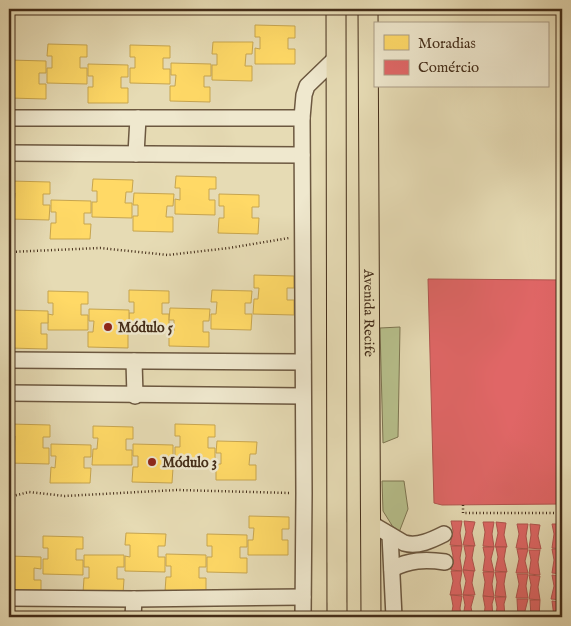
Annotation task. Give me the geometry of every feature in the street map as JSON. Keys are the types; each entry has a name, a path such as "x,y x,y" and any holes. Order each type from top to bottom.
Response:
{"main road":[{"path":"336,9 338,614"},
{"name":"Avenida Recife","path":"368,9 371,617"}],"street":[{"path":"303,617 302,118 307,86 337,57"},
{"path":"9,118 302,118"},
{"path":"136,154 138,118"},
{"path":"9,153 302,155"},
{"path":"9,360 303,362"},
{"path":"134,361 135,396"},
{"path":"9,393 135,396 303,396"},
{"path":"370,523 409,545 423,543 444,534"},
{"path":"390,534 394,617"},
{"path":"392,569 400,564 419,560 429,559 445,562"},
{"path":"9,598 303,597"},
{"path":"133,617 134,599"}],"path":[{"path":"9,252 100,248 168,255 229,248 303,236"},
{"path":"9,497 29,492 65,496 177,490 304,494"},
{"path":"463,505 463,513 562,514"}],"green space":[{"path":"400,327 398,437 383,443 380,328"},
{"path":"382,481 404,481 408,509 398,535 383,511"}],"building: Moradias":[{"path":"255,25 295,26 295,38 288,38 288,49 295,49 295,64 255,64 255,48 260,49 260,37 255,37"},
{"path":"213,42 253,42 252,54 246,54 245,66 252,66 252,81 212,80 212,65 217,65 217,54 212,54"},
{"path":"48,44 87,45 87,57 80,57 80,68 87,68 87,84 47,83 47,68 52,68 52,56 47,56"},
{"path":"130,45 170,46 170,58 163,58 163,69 170,69 170,84 130,83 130,68 135,68 135,57 130,57"},
{"path":"9,60 46,61 46,73 39,73 39,84 46,84 46,99 9,98 11,72 9,72"},
{"path":"171,63 211,64 211,76 204,76 204,87 210,87 210,102 170,101 170,86 175,86 176,75 171,75"},
{"path":"88,64 128,65 128,77 121,77 121,88 128,88 128,103 88,103 88,87 93,87 93,76 88,76"},
{"path":"176,176 216,177 216,189 209,189 209,200 215,200 215,215 175,214 175,199 180,200 180,188 175,188"},
{"path":"93,179 133,180 132,192 126,192 125,203 132,203 132,218 92,217 92,202 97,202 97,191 92,191"},
{"path":"10,181 50,182 50,194 43,194 43,205 50,205 49,220 9,219 10,204 14,204 15,193 10,193"},
{"path":"134,193 174,194 173,206 167,206 166,217 173,217 173,232 133,231 133,216 138,216 138,205 133,205"},
{"path":"219,194 259,195 259,207 252,207 252,218 259,218 258,234 218,233 219,218 224,218 224,206 219,206"},
{"path":"51,200 91,201 91,213 84,213 84,224 91,224 90,239 50,239 51,223 56,223 56,212 51,212"},
{"path":"254,275 294,276 294,288 287,288 287,300 294,300 294,315 253,314 254,299 258,299 259,288 254,288"},
{"path":"129,290 169,291 169,303 162,303 162,314 169,314 169,329 129,328 129,313 134,313 134,302 129,302"},
{"path":"212,290 252,291 251,303 245,303 245,314 252,314 251,330 211,329 211,314 216,314 217,302 211,302"},
{"path":"48,291 88,292 88,304 81,304 81,315 88,315 88,330 48,330 48,314 53,315 53,303 48,303"},
{"path":"170,308 210,309 209,321 203,321 203,332 209,332 209,347 169,346 169,331 174,331 174,320 169,320"},
{"name":"Módulo 5","path":"89,309 129,310 129,322 122,322 122,333 128,333 128,348 88,347 88,332 93,332 94,321 89,321"},
{"path":"9,310 48,311 48,323 41,323 41,334 47,334 47,349 9,348 9,333 12,333 13,322 9,322"},
{"path":"10,424 50,425 50,437 43,437 43,448 49,448 49,464 9,463 10,448 14,448 15,436 10,436"},
{"path":"175,424 215,425 215,437 208,437 208,448 215,448 215,463 175,462 175,447 180,447 180,436 175,436"},
{"path":"93,426 133,427 133,439 126,439 126,450 132,450 132,465 92,465 93,449 97,449 98,438 93,438"},
{"path":"217,441 257,442 256,454 250,454 249,465 256,465 256,480 216,480 216,464 221,464 221,453 216,453"},
{"path":"51,444 91,445 91,457 84,457 84,468 91,468 90,483 50,483 51,467 55,468 56,456 51,456"},
{"name":"Módulo 3","path":"133,444 173,445 173,457 166,457 166,468 173,468 172,483 132,482 133,467 138,467 138,456 133,456"},
{"path":"249,516 289,517 289,529 282,529 282,540 288,540 288,555 248,555 248,540 253,540 254,528 249,528"},
{"path":"126,533 166,534 165,546 158,546 158,557 165,557 165,572 125,571 125,556 130,557 130,545 125,545"},
{"path":"207,534 247,535 247,547 240,547 240,558 247,558 247,573 207,572 207,557 212,557 212,546 207,546"},
{"path":"43,536 83,537 83,549 76,549 76,560 83,560 83,575 43,574 43,559 48,559 48,548 43,548"},
{"path":"166,554 206,555 206,567 199,567 199,578 206,578 206,593 165,592 166,577 171,577 171,566 166,566"},
{"path":"84,555 124,555 124,567 117,567 117,579 124,579 123,594 83,593 84,578 89,578 89,567 84,567"},
{"path":"9,556 41,557 41,569 34,568 34,580 41,580 41,595 9,594"}],"building: Comércio":[{"path":"428,279 562,280 562,504 442,505 434,503"},
{"path":"451,521 462,521 460,533 462,546 450,545 453,531"},
{"path":"464,521 475,522 472,533 475,546 463,545 466,532"},
{"path":"483,522 494,522 492,534 494,547 483,546 485,532"},
{"path":"496,522 506,523 504,535 507,547 495,547 498,533"},
{"path":"517,524 528,524 526,536 528,549 516,548 519,534"},
{"path":"530,524 540,525 538,536 541,549 529,548"},
{"path":"552,524 562,524 562,549 552,548 554,534"},
{"path":"451,546 462,546 460,558 462,571 451,570 453,556"},
{"path":"464,546 474,546 472,558 475,571 463,570 466,556"},
{"path":"483,547 494,547 491,559 494,572 483,571 485,557"},
{"path":"496,547 506,547 504,559 507,572 495,571 498,557"},
{"path":"517,549 528,549 525,561 528,573 516,573 519,559"},
{"path":"552,549 562,549 562,574 552,573 554,560"},
{"path":"529,550 540,550 538,562 540,575 529,574 531,560"},
{"path":"463,570 474,571 472,583 475,595 463,595 466,581"},
{"path":"451,571 462,571 460,583 462,595 450,595 453,581"},
{"path":"483,572 494,572 492,584 494,597 483,596 485,582"},
{"path":"495,572 506,572 504,584 506,597 495,596 497,582"},
{"path":"517,574 528,574 526,586 528,598 516,598 519,584"},
{"path":"529,575 540,576 538,587 540,600 529,599 531,585"},
{"path":"552,575 562,576 562,600 551,599 554,586"},
{"path":"451,595 462,596 461,617 451,617 453,606"},
{"path":"463,595 474,596 471,607 473,617 463,617 465,605"},
{"path":"483,596 494,597 492,604 493,617 484,617"},
{"path":"495,597 506,597 504,604 505,617 496,617"},
{"path":"517,599 528,599 525,611 526,617 518,617"},
{"path":"530,600 540,600 539,617 531,617"},
{"path":"552,601 562,602 561,617 554,617"}],"place":[{"name":"Módulo 5","path":"108,327"},
{"name":"Módulo 3","path":"152,462"}]}
